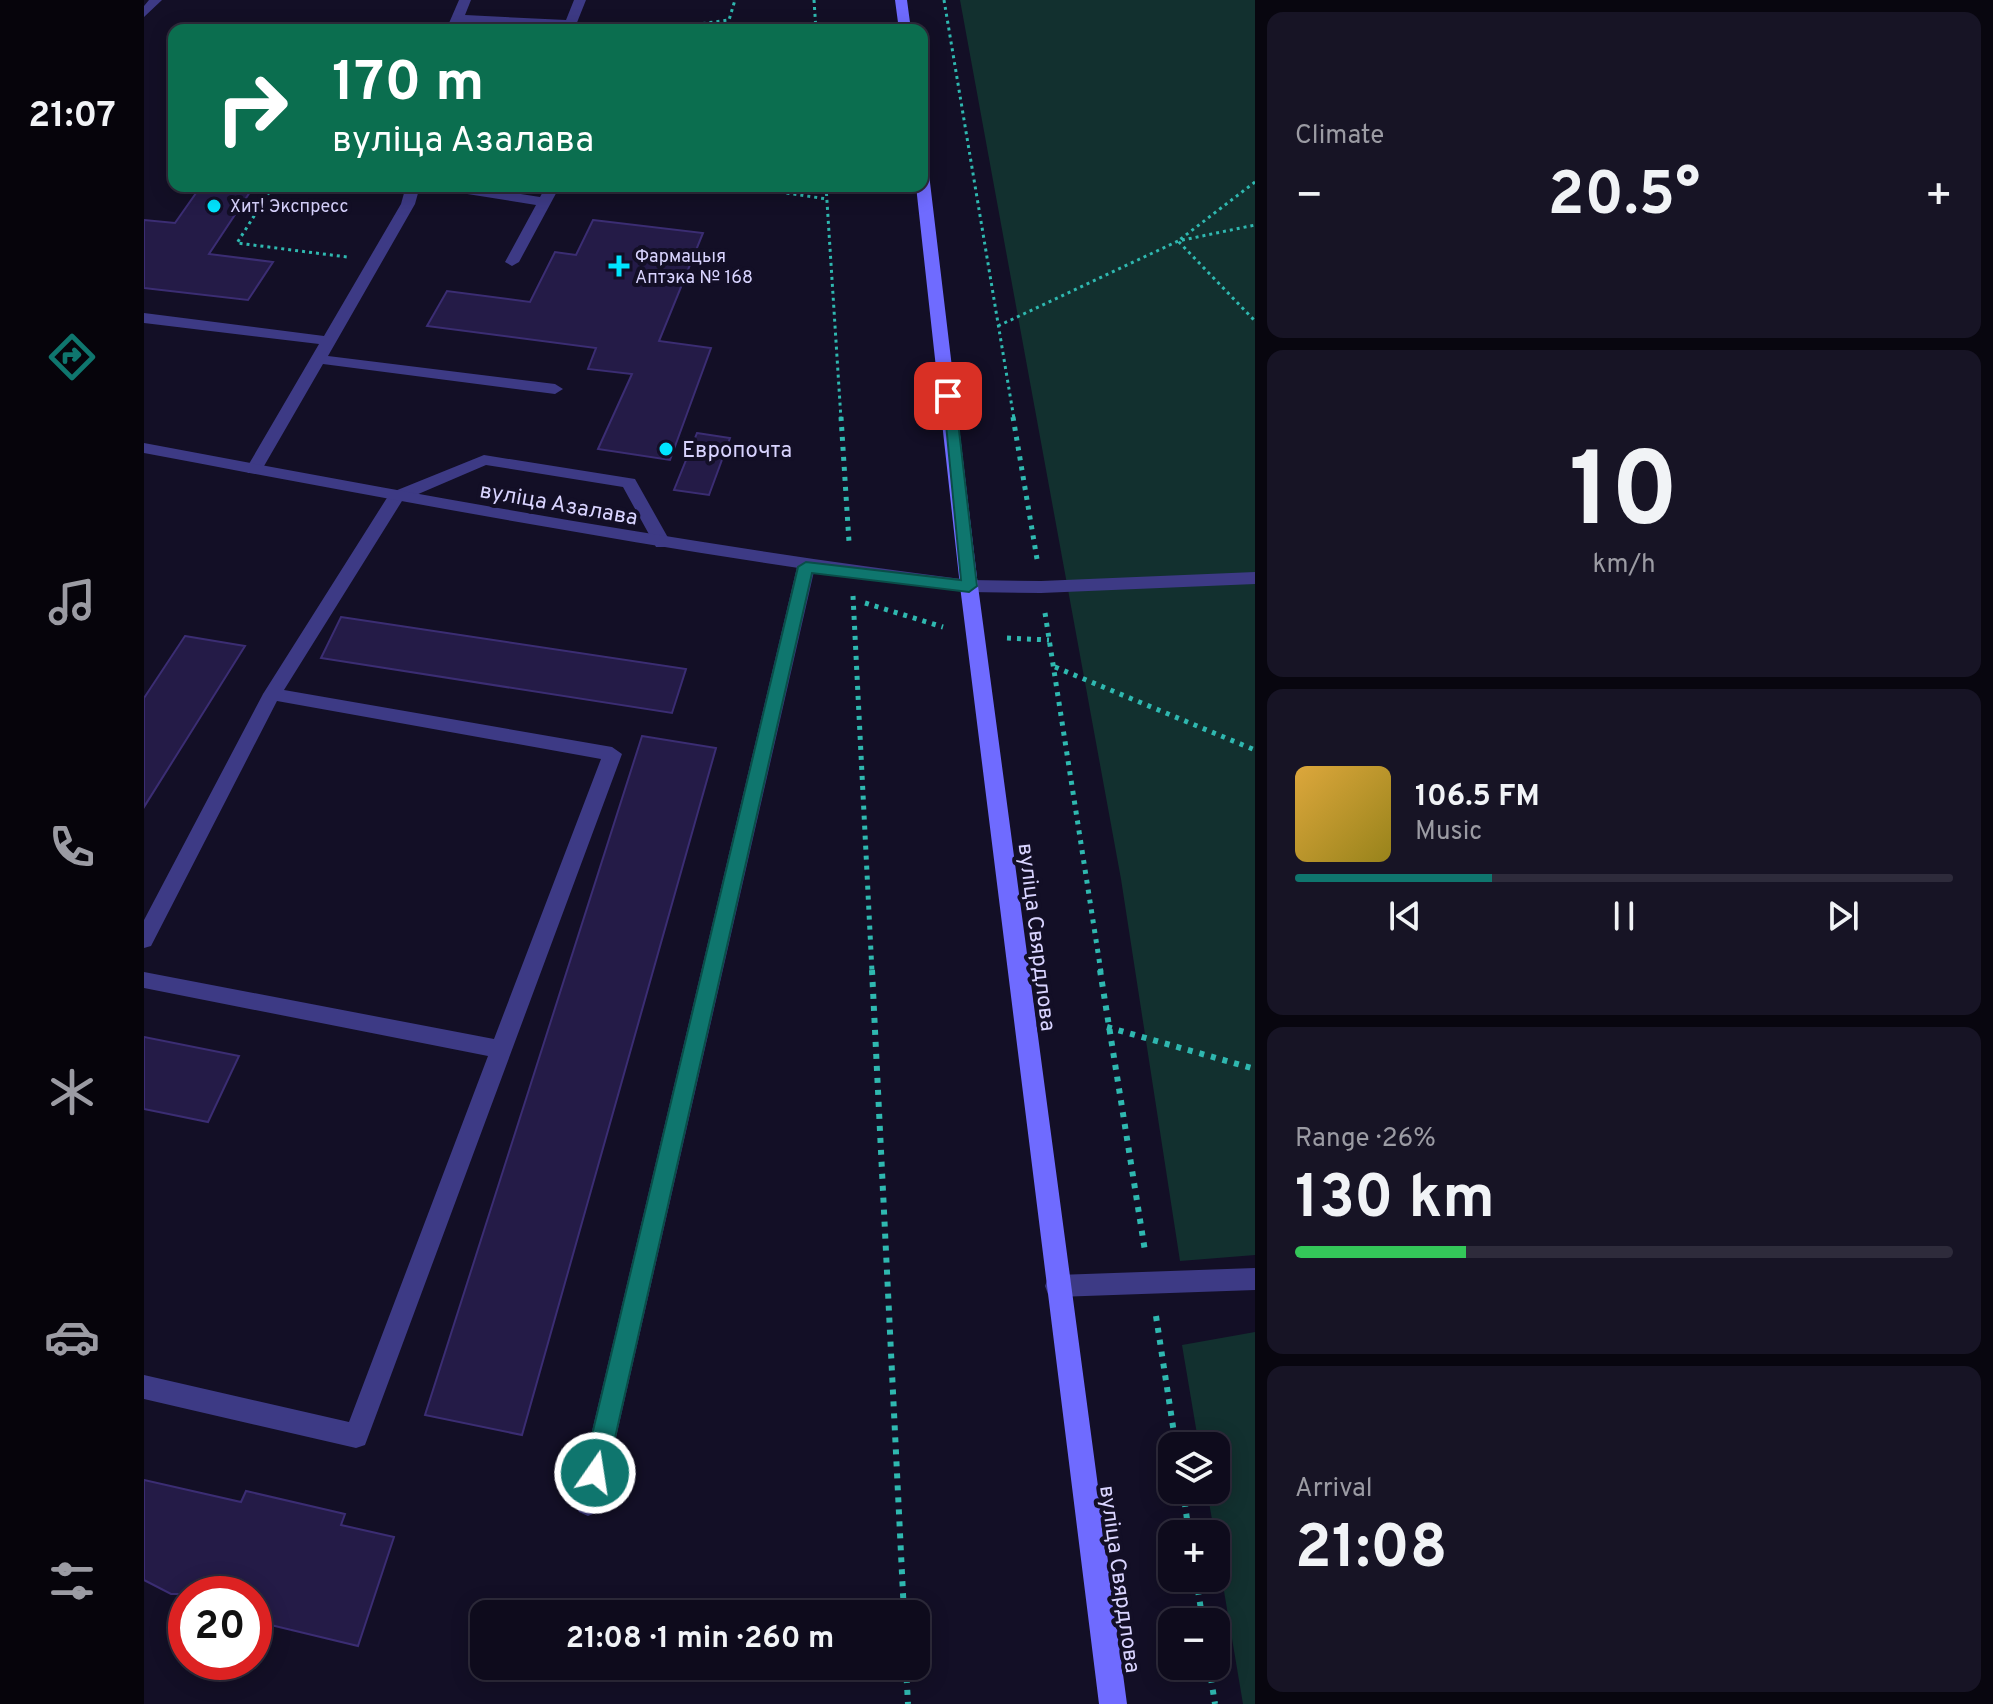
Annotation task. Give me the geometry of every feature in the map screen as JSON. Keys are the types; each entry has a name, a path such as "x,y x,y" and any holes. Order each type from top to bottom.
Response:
{"main road":[{"path":"901,0 904,24"},
{"name":"вуліца Свярдлова","path":"924,192 969,586 1113,1704"}],"street":[{"path":"144,13 156,0"},
{"path":"455,24 465,0"},
{"path":"570,24 580,0"},
{"path":"254,469 408,204 411,192"},
{"path":"481,192 545,202"},
{"path":"512,262 550,192"},
{"path":"144,318 328,341"},
{"path":"317,359 555,389"},
{"name":"вуліца Азалава","path":"144,448 396,497 806,567 969,586 1041,587 1255,578"},
{"path":"144,940 272,694 396,497 484,460 629,483 662,543"},
{"path":"588,1503 806,567"},
{"path":"144,1387 356,1436 612,754 272,694"},
{"path":"144,980 502,1050"},
{"path":"1057,1286 1255,1279"}],"path":[{"path":"699,24 729,20 735,0"},
{"path":"814,0 816,24"},
{"path":"944,0 1082,838 1107,1027 1174,1432"},
{"path":"998,326 1178,241 1255,182"},
{"path":"269,192 237,243 375,260"},
{"path":"779,192 827,199"},
{"path":"826,192 851,572 903,1600"},
{"path":"1178,241 1255,225"},
{"path":"1178,241 1255,321"},
{"path":"976,637 1050,640"},
{"path":"1054,666 1255,750"},
{"path":"1107,1027 1255,1069"},
{"path":"907,1680 908,1704"},
{"path":"1211,1680 1215,1704"}],"green space":[{"path":"960,0 1255,0 1255,1255 1180,1261 1121,879"},
{"path":"1255,1332 1255,1704 1243,1704 1230,1627 1230,1608 1227,1608 1224,1592 1230,1592 1230,1520 1212,1520 1209,1504 1230,1504 1230,1432 1197,1432 1182,1345"}],"building":[{"path":"197,192 250,192 209,254 273,262 248,300 144,288 144,220 175,223"},
{"path":"593,220 703,233 659,341 711,348 670,460 598,449 632,374 588,369 596,348 427,326 447,291 530,302 555,252 576,255"},
{"path":"697,433 730,438 709,495 674,490"},
{"path":"341,617 686,669 672,713 321,658"},
{"path":"185,636 245,646 144,807 144,698"},
{"path":"642,736 716,748 522,1435 425,1415"},
{"path":"144,1037 239,1056 208,1122 144,1109"},
{"path":"144,1480 241,1502 246,1491 345,1514 341,1525 394,1537 358,1646 272,1625 272,1576 168,1576 168,1592 144,1580"}],"place":[{"name":"Хит! Экспресс","path":"214,206"},
{"name":"Фармацыя Аптэка № 168","path":"619,266"},
{"name":"Европочта","path":"666,449"}],"route":[{"path":"595,1473 806,567 969,586 948,396"}]}
